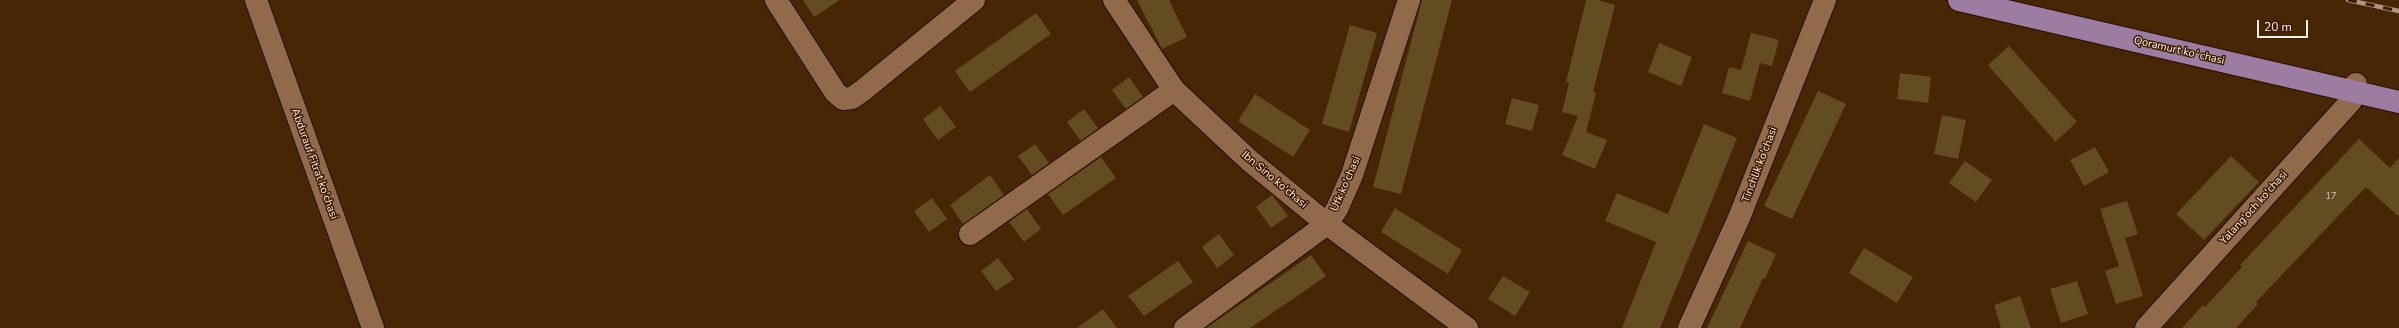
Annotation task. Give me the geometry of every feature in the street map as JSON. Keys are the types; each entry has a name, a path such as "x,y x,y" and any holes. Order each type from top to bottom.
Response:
{"main road":[{"name":"Qoramurt koʻchasi","path":"1959,0 2355,88 2399,93"},
{"name":"Qoramurt koʻchasi","path":"1988,0 2177,45 2283,65 2399,102"}],"street":[{"name":"Abdurauf Fitrat ko'chasi","path":"256,0 373,328"},
{"path":"776,0 835,92 843,99 852,98 862,91 974,0"},
{"name":"Ibn Sino ko'chasi","path":"1114,0 1174,90 1250,161 1326,224 1467,328"},
{"name":"Ufk ko'chasi","path":"1185,328 1326,224 1337,208 1352,175 1409,0"},
{"name":"Tinchlik ko'chasi","path":"1689,328 1739,218 1825,0"},
{"name":"Yalang'och ko'chasi","path":"2146,328 2351,101 2355,88"},
{"path":"970,234 1174,90"}],"building":[{"path":"803,0 840,0 814,17"},
{"path":"1137,0 1169,0 1187,37 1162,49"},
{"path":"1422,0 1452,0 1401,194 1373,187"},
{"path":"1586,0 1598,0 1615,5 1593,92 1596,93 1586,132 1607,140 1595,169 1562,155 1578,116 1562,112 1569,83 1566,82"},
{"path":"1036,13 1051,34 970,92 955,71"},
{"path":"1350,25 1377,33 1349,132 1322,124"},
{"path":"1751,33 1779,40 1772,66 1760,63 1750,101 1722,93 1729,67 1741,70"},
{"path":"1659,43 1692,57 1681,86 1648,72"},
{"path":"2009,46 2077,122 2054,143 2054,140 1988,65"},
{"path":"1900,73 1931,77 1928,103 1897,99"},
{"path":"1129,77 1143,97 1126,109 1112,90"},
{"path":"1818,91 1846,104 1792,219 1764,206"},
{"path":"1255,94 1310,130 1293,157 1238,121"},
{"path":"1512,98 1539,105 1532,131 1505,124"},
{"path":"940,106 956,127 938,140 923,119"},
{"path":"1084,109 1098,128 1081,141 1067,122"},
{"path":"1942,115 1966,120 1958,159 1934,154"},
{"path":"1704,124 1737,138 1705,218 1660,328 1622,328 1656,242 1605,221 1617,193 1668,214"},
{"path":"2359,139 2390,168 2399,158 2399,217 2366,187 2256,302 2258,304 2236,328 2182,328 2203,305 2205,307 2242,267 2240,265"},
{"path":"1035,144 1049,163 1032,175 1018,156"},
{"path":"2095,147 2109,172 2084,186 2070,160"},
{"path":"2231,156 2259,182 2204,240 2176,214"},
{"path":"1101,157 1116,178 1063,215 1048,194"},
{"path":"1965,161 1992,180 1976,202 1949,183"},
{"path":"990,175 1004,195 963,224 950,205"},
{"path":"1272,195 1288,216 1271,228 1256,207"},
{"path":"932,198 947,219 929,232 914,211"},
{"path":"2127,201 2138,234 2125,238 2143,296 2116,304 2105,271 2119,266 2100,209"},
{"path":"1395,208 1462,250 1448,274 1381,232"},
{"path":"1027,209 1041,229 1024,242 1009,222"},
{"path":"1219,234 1234,255 1217,268 1202,247"},
{"path":"1748,241 1776,254 1765,279 1763,278 1740,328 1707,328"},
{"path":"1864,248 1913,277 1897,303 1849,273"},
{"path":"1311,255 1326,276 1309,288 1250,328 1206,328"},
{"path":"998,258 1014,279 996,291 981,271"},
{"path":"1178,261 1193,282 1144,316 1128,296"},
{"path":"1503,276 1530,292 1515,316 1488,299"},
{"path":"2077,281 2088,314 2061,323 2050,289"},
{"path":"2020,296 2031,328 2001,328 1994,305"},
{"path":"1103,309 1117,328 1077,328"}],"railway":[{"path":"2348,0 2399,11"}]}
